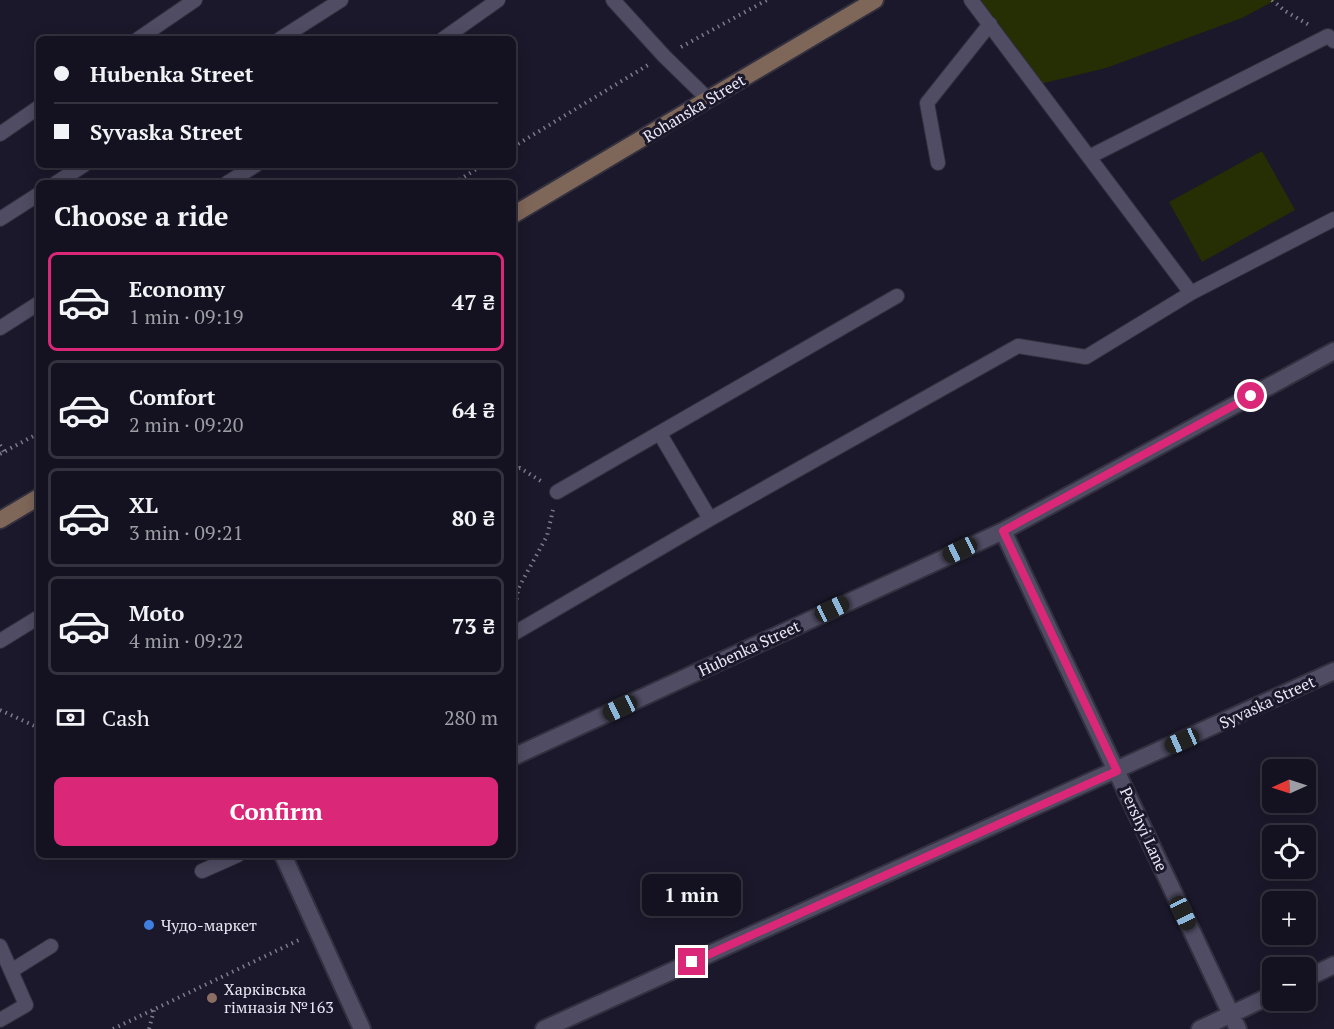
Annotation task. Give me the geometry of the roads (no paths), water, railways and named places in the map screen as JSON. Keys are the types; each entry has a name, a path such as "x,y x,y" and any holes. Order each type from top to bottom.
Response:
{"main road":[{"name":"Rohanska Street","path":"516,213 875,0"},
{"path":"0,520 36,499"}],"street":[{"name":"Hubenka Street","path":"516,756 1003,531 1334,351"},
{"name":"Pershyi Lane","path":"1003,531 1234,1022"},
{"name":"Syvaska Street","path":"544,1029 1334,671"},
{"path":"290,858 318,931 362,1029"},
{"path":"1316,974 1334,965"},
{"path":"1200,1029 1234,1022 1262,1002"}],"lane":[{"path":"142,36 195,0"},
{"path":"285,36 341,0"},
{"path":"447,36 498,0"},
{"path":"613,0 664,56 709,100"},
{"path":"971,0 1191,293"},
{"path":"938,163 927,103 990,24"},
{"path":"1089,157 1331,39"},
{"path":"0,134 36,109"},
{"path":"61,180 79,168"},
{"path":"232,180 251,168"},
{"path":"0,219 36,196"},
{"path":"516,632 710,519 1018,346 1086,357 1191,293 1334,219"},
{"path":"557,492 897,296"},
{"path":"0,328 36,305"},
{"path":"660,434 710,519"},
{"path":"0,640 36,619"},
{"path":"202,871 231,858"},
{"path":"0,946 26,1005 0,1020"},
{"path":"11,971 51,946"}],"place":[{"name":"Чудо-маркет","path":"149,925"},
{"name":"Харківська гімназія №163","path":"212,998"}]}
